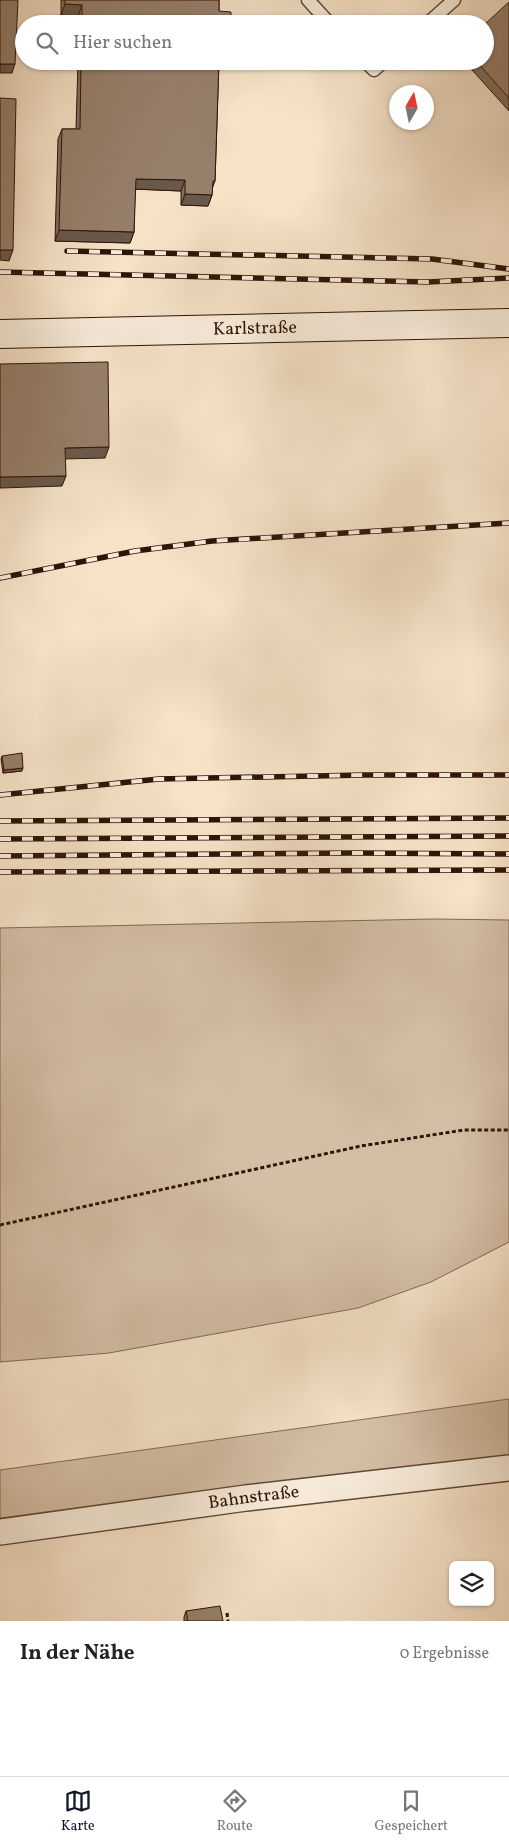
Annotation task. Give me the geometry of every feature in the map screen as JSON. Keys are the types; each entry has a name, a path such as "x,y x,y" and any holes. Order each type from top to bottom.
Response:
{"street":[{"name":"Karlstraße","path":"0,334 509,323"},
{"name":"Bahnstraße","path":"0,1532 246,1498 509,1468"}],"lane":[{"path":"308,0 322,15"},
{"path":"437,15 454,0"}],"path":[{"path":"0,1225 362,1146 464,1130 509,1130"},
{"path":"227,1613 228,1621"}],"shaded area":[{"path":"433,919 509,920 509,1242 431,1282 358,1308 109,1353 0,1362 0,928"},
{"path":"509,1399 509,1467 0,1524 0,1470"}],"building":[{"path":"0,0 18,0 17,15 15,15 15,64 0,64"},
{"path":"65,0 219,0 219,11 231,12 231,15 82,15 82,5 65,4"},
{"path":"509,2 509,98 484,70 494,70 494,16"},
{"path":"81,70 219,70 215,181 213,181 212,195 185,194 185,180 136,179 134,232 59,230 62,129 80,129"},
{"path":"0,98 16,99 13,250 0,250"},
{"path":"108,362 109,447 65,448 66,476 0,477 0,364"},
{"path":"22,753 23,768 4,770 2,756"},
{"path":"220,1606 223,1621 188,1621 186,1611"}],"railway":[{"path":"67,251 432,259 509,269"},
{"path":"0,272 428,282 509,278"},
{"path":"0,578 135,551 212,541 509,523"},
{"path":"0,795 159,779 364,775 509,775"},
{"path":"0,821 509,818"},
{"path":"0,839 509,836"},
{"path":"0,856 354,853 509,854"},
{"path":"0,872 509,870"}]}
